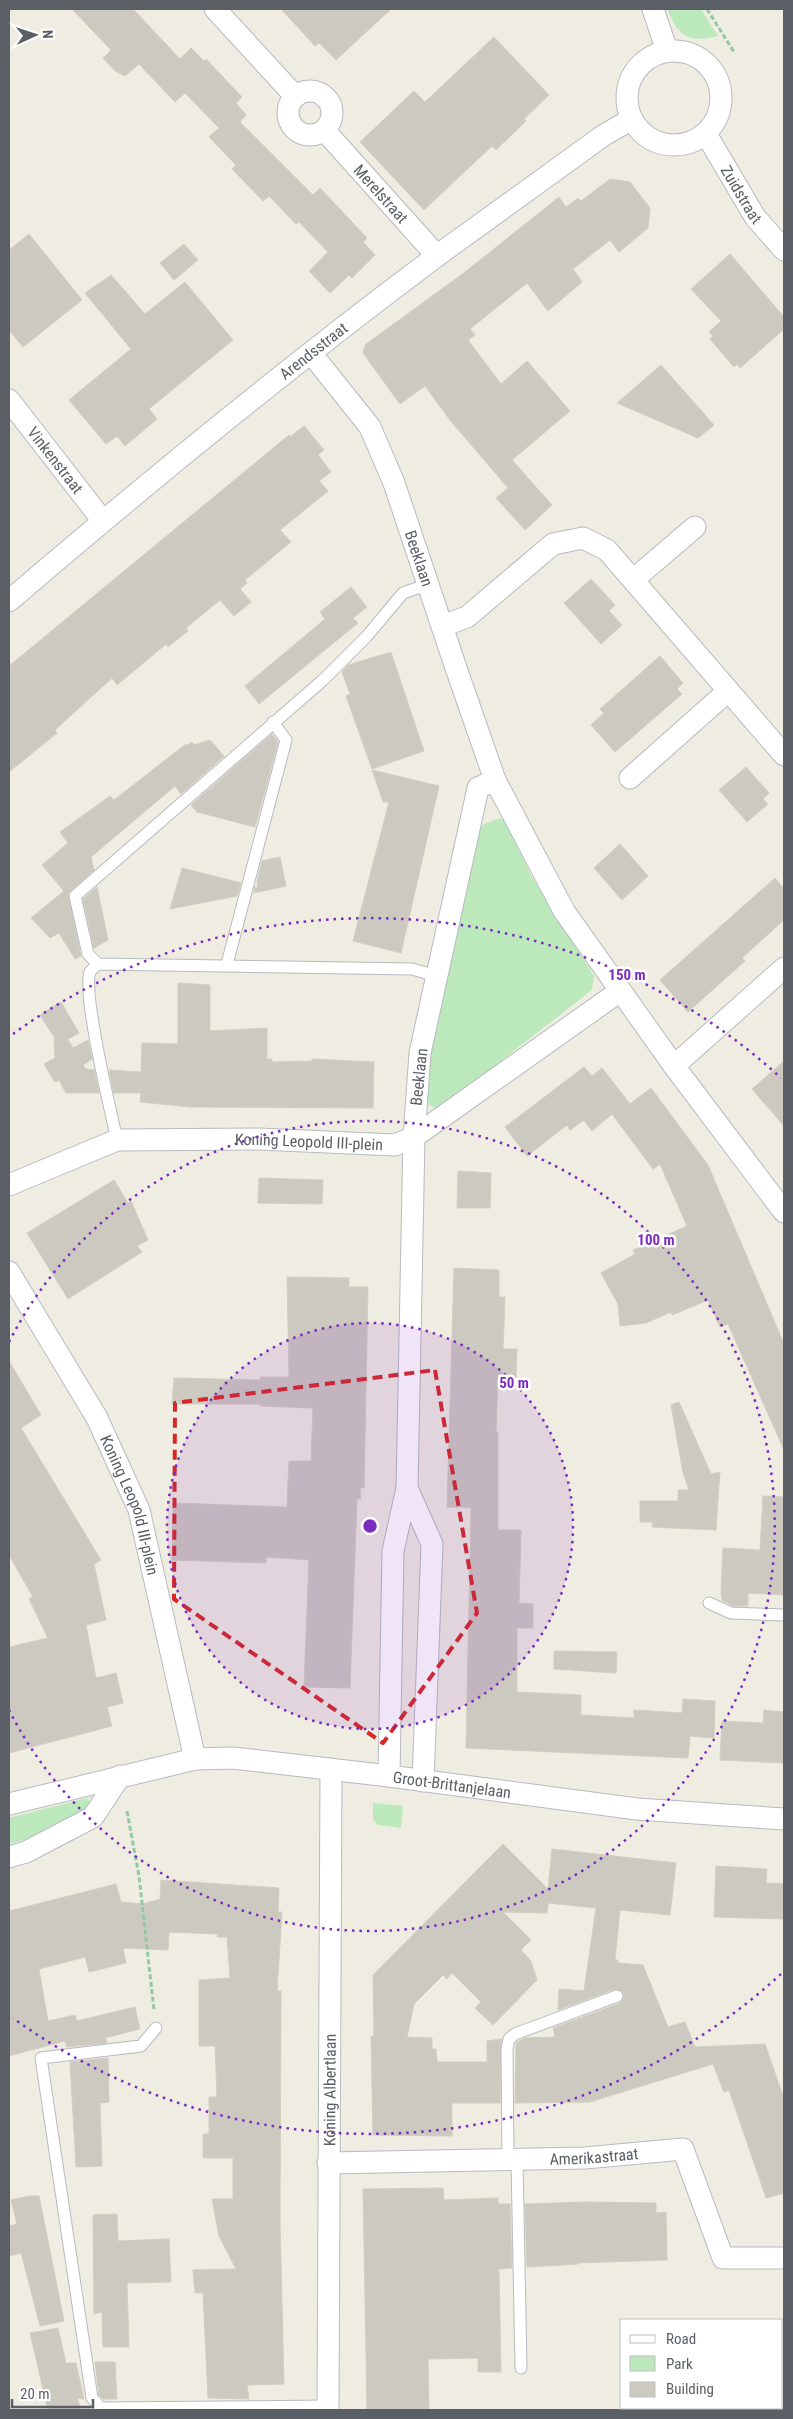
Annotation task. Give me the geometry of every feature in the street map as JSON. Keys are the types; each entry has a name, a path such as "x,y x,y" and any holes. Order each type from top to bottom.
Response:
{"street":[{"path":"215,9 295,96"},
{"path":"653,9 667,52"},
{"path":"667,52 691,54 702,60 711,68 719,82 721,98 719,114 706,134 685,144 669,145 654,141 641,132 632,119 628,105 628,91 633,77 641,65 653,56 667,52"},
{"path":"309,90 317,91 327,97 333,114 330,124 319,134 306,135 295,130 288,115 290,103 295,96 309,90"},
{"name":"Arendsstraat","path":"9,601 103,521 311,353 437,256 604,135 632,119"},
{"name":"Merelstraat","path":"324,130 437,256"},
{"name":"Zuidstraat","path":"706,134 755,217 784,250"},
{"name":"Beeklaan","path":"311,353 370,427 394,483 495,780 564,912 674,1066 784,1212"},
{"name":"Vinkenstraat","path":"9,400 103,521"},
{"path":"633,580 696,527"},
{"path":"442,626 467,617 553,544 583,538 607,550 784,755"},
{"path":"630,778 728,691"},
{"name":"Beeklaan","path":"414,1137 420,1053 478,788 495,780"},
{"path":"674,1066 784,968"},
{"name":"Beeklaan","path":"414,1137 620,991"},
{"path":"389,1776 393,1551 407,1488 414,1137"},
{"name":"Koning Leopold III-plein","path":"9,1185 117,1140 258,1139 395,1145 414,1137"},
{"name":"Koning Leopold III-plein","path":"9,1272 97,1418 139,1510 196,1759"},
{"path":"407,1488 432,1544 423,1781"},
{"name":"Groot-Brittanjelaan","path":"9,1804 196,1759 233,1758 389,1776 637,1810 784,1820"},
{"name":"Koning Albertlaan","path":"328,2408 331,1769"},
{"path":"9,1857 26,1852 93,1817 120,1776"},
{"name":"Amerikastraat","path":"328,2163 585,2158 682,2149 723,2258 784,2258"}],"lane":[{"path":"429,584 403,593 367,636 324,680 273,722 75,896 88,954 98,964 226,964 412,969 437,976"},
{"path":"226,964 286,740 273,722"},
{"path":"98,964 90,973 90,993 102,1076 117,1140"},
{"path":"710,1603 731,1612 784,1615"},
{"path":"521,2368 507,2049 509,2039 514,2034 617,1996"},
{"path":"156,2028 142,2046 42,2058 92,2398 101,2408 328,2408"}],"path":[{"path":"707,9 734,52"},
{"path":"120,1776 139,1876 156,2028"}],"highlighted area":[{"path":"435,1370 477,1613 383,1743 174,1599 175,1403"}],"green space":[{"path":"667,9 701,9 718,36 699,39 686,36 676,26"},
{"path":"500,818 505,821 532,877 594,976 592,990 439,1109 432,1107 425,1101 427,1053 479,826"},
{"path":"87,1798 90,1802 88,1810 34,1837 9,1844 9,1818"},
{"path":"373,1803 403,1806 401,1828 378,1825 373,1819"}],"building":[{"path":"72,9 133,9 180,59 191,48 204,61 206,59 242,97 236,103 246,115 240,122 313,195 320,188 367,238 363,242 375,255 352,278 349,275 330,293 309,271 328,252 299,222 296,224 269,196 263,201 232,169 236,165 209,137 219,128 185,93 175,102 139,64 125,76 115,71 103,58 111,50"},
{"path":"281,9 391,9 336,60 319,43 315,46"},
{"path":"494,37 549,95 496,150 492,146 424,210 360,142 414,91 425,102"},
{"path":"610,179 630,182 650,208 648,228 619,252 610,240 573,269 582,282 548,311 527,283 470,329 475,335 468,340 501,384 527,361 570,411 512,460 552,505 525,530 496,498 508,488 450,420 425,386 400,404 363,353 365,345 465,272 559,197 566,207 578,198 581,201"},
{"path":"29,234 82,300 23,347 9,330 9,250"},
{"path":"184,244 198,260 174,280 160,263"},
{"path":"730,254 784,317 784,329 740,368 737,364 734,367 710,339 713,336 709,332 721,321 691,289"},
{"path":"111,275 145,314 185,282 233,340 149,409 157,419 125,446 117,436 106,444 69,400 131,349 85,293"},
{"path":"661,365 714,425 698,438 617,403"},
{"path":"304,426 324,450 318,455 331,472 319,481 328,491 280,530 291,542 245,580 247,583 240,589 251,602 234,616 220,600 186,628 188,631 168,647 166,644 117,685 112,678 55,730 57,733 9,772 9,666 289,435 290,437"},
{"path":"591,579 615,605 609,611 622,625 601,644 564,603"},
{"path":"351,587 367,607 353,618 358,623 259,704 245,686 325,619 320,612"},
{"path":"391,652 424,751 372,769 346,696 350,694 342,672 348,665"},
{"path":"660,656 683,683 677,689 682,694 615,752 591,725 604,713 600,709"},
{"path":"272,734 278,742 255,827 197,812 191,805"},
{"path":"210,740 224,756 181,794 175,786 91,857 94,870 68,893 81,956 75,959 59,933 50,938 31,918 64,891 42,865 68,843 60,832 110,796 114,800 186,744 188,745 192,742 194,745"},
{"path":"746,767 769,793 763,799 768,804 747,822 719,790"},
{"path":"372,770 439,786 401,953 353,941 389,802 383,802"},
{"path":"620,844 648,876 622,900 594,868"},
{"path":"280,857 286,886 254,893 255,887 258,888 257,881 262,861"},
{"path":"182,868 241,883 237,896 170,909"},
{"path":"775,878 784,889 784,920 742,958 745,961 688,1012 660,980"},
{"path":"97,887 108,940 94,948 83,899"},
{"path":"178,983 210,985 210,1031 267,1028 267,1059 272,1059 272,1062 312,1061 312,1059 374,1062 373,1108 190,1107 140,1102 141,1093 114,1093 109,1070 141,1072 142,1043 178,1044"},
{"path":"61,1002 79,1033 68,1039 73,1048 88,1040 92,1059 83,1065 86,1069 94,1070 99,1093 66,1093 59,1080 55,1082 44,1064 55,1058 54,1037 40,1015"},
{"path":"784,1061 784,1126 752,1089"},
{"path":"584,1067 592,1076 602,1068 630,1104 651,1088 708,1165 784,1344 784,1450 728,1324 720,1327 708,1300 672,1315 671,1312 646,1323 620,1326 618,1304 601,1273 635,1254 633,1250 687,1226 660,1164 653,1169 612,1114 592,1131 584,1120 570,1130 567,1125 527,1156 505,1127"},
{"path":"458,1171 491,1173 490,1208 457,1208"},
{"path":"259,1178 323,1180 322,1204 258,1203"},
{"path":"114,1180 128,1203 131,1201 148,1240 137,1246 142,1252 68,1299 27,1233"},
{"path":"454,1268 499,1270 499,1297 505,1297 503,1349 517,1349 516,1379 498,1378 496,1431 498,1432 498,1530 521,1530 519,1603 533,1604 533,1628 517,1628 517,1692 581,1695 581,1715 634,1718 634,1710 682,1713 683,1699 715,1701 714,1738 690,1736 688,1758 466,1748 471,1508 447,1507"},
{"path":"287,1277 349,1278 349,1287 368,1287 364,1488 360,1488 361,1499 357,1499 350,1688 304,1687 309,1560 266,1557 266,1563 172,1560 173,1503 287,1507 289,1461 311,1461 313,1408 260,1406 259,1404 172,1404 174,1378 260,1380 260,1377 289,1377"},
{"path":"9,1361 41,1415 21,1428 101,1560 94,1564 106,1620 86,1625 96,1678 116,1673 123,1703 107,1707 112,1726 9,1753 9,1647 48,1638 29,1599 33,1597 9,1555"},
{"path":"679,1402 711,1474 720,1472 716,1530 652,1527 653,1522 640,1522 640,1501 678,1501 678,1490 689,1490 683,1473 671,1405"},
{"path":"763,1496 784,1497 784,1595 748,1593 748,1606 733,1606 722,1600 723,1548 760,1550"},
{"path":"554,1651 617,1652 616,1673 554,1669"},
{"path":"764,1710 784,1712 784,1763 720,1760 722,1721 763,1723"},
{"path":"503,1844 548,1889 552,1849 676,1863 670,1915 620,1910 615,1960 618,1960 618,1963 643,1965 668,2027 685,2022 695,2047 765,2044 784,2099 784,2193 766,2198 729,2090 724,2092 713,2064 590,2102 515,2103 516,2043 525,2038 555,2037 553,2028 620,2003 624,1998 622,1991 615,1989 558,2010 559,1989 584,1991 596,1908 548,1903 547,1913 503,1912 531,1940 521,1950 531,1961 537,1980 493,2025 475,2008 481,2002 452,1973 447,1979 443,1975 414,2004 407,2037 432,2038 432,2049 436,2049 437,2062 487,2062 487,2041 501,2039 500,2103 452,2103 452,2136 373,2135 371,2036 374,2036 373,1975"},
{"path":"716,1866 767,1869 766,1883 784,1884 784,1919 714,1917"},
{"path":"161,1880 279,1888 278,1912 282,1912 277,1991 281,1991 280,2221 284,2384 247,2385 249,2399 208,2398 203,2293 195,2293 193,2270 236,2269 219,2236 212,2199 233,2199 233,2158 203,2158 203,2134 209,2134 209,2097 217,2097 215,2046 199,2046 199,1980 230,1978 227,1937 217,1937 218,1934 169,1932 168,1950 123,1948 126,1963 89,1972 85,1957 39,1969 48,2021 75,2015 77,2021 135,2007 140,2029 105,2038 107,2043 67,2047 65,2041 9,2056 9,1911 116,1884 121,1902 143,1904 160,1899"},
{"path":"108,2058 109,2102 100,2103 102,2166 76,2167 70,2062"},
{"path":"443,2188 444,2200 498,2198 498,2204 510,2204 512,2268 499,2269 501,2372 478,2372 478,2358 428,2359 429,2410 367,2410 363,2189"},
{"path":"39,2196 64,2321 40,2326 21,2253 9,2256 9,2226 17,2224 11,2200"},
{"path":"584,2202 656,2203 656,2213 666,2212 667,2260 527,2267 525,2204"},
{"path":"117,2214 118,2241 169,2239 171,2282 127,2283 129,2347 103,2347 102,2312 94,2314 93,2215"},
{"path":"58,2328 66,2363 76,2363 84,2399 77,2398 81,2410 48,2410 30,2333"},
{"path":"95,2362 115,2362 117,2399 103,2399 99,2395"}]}
